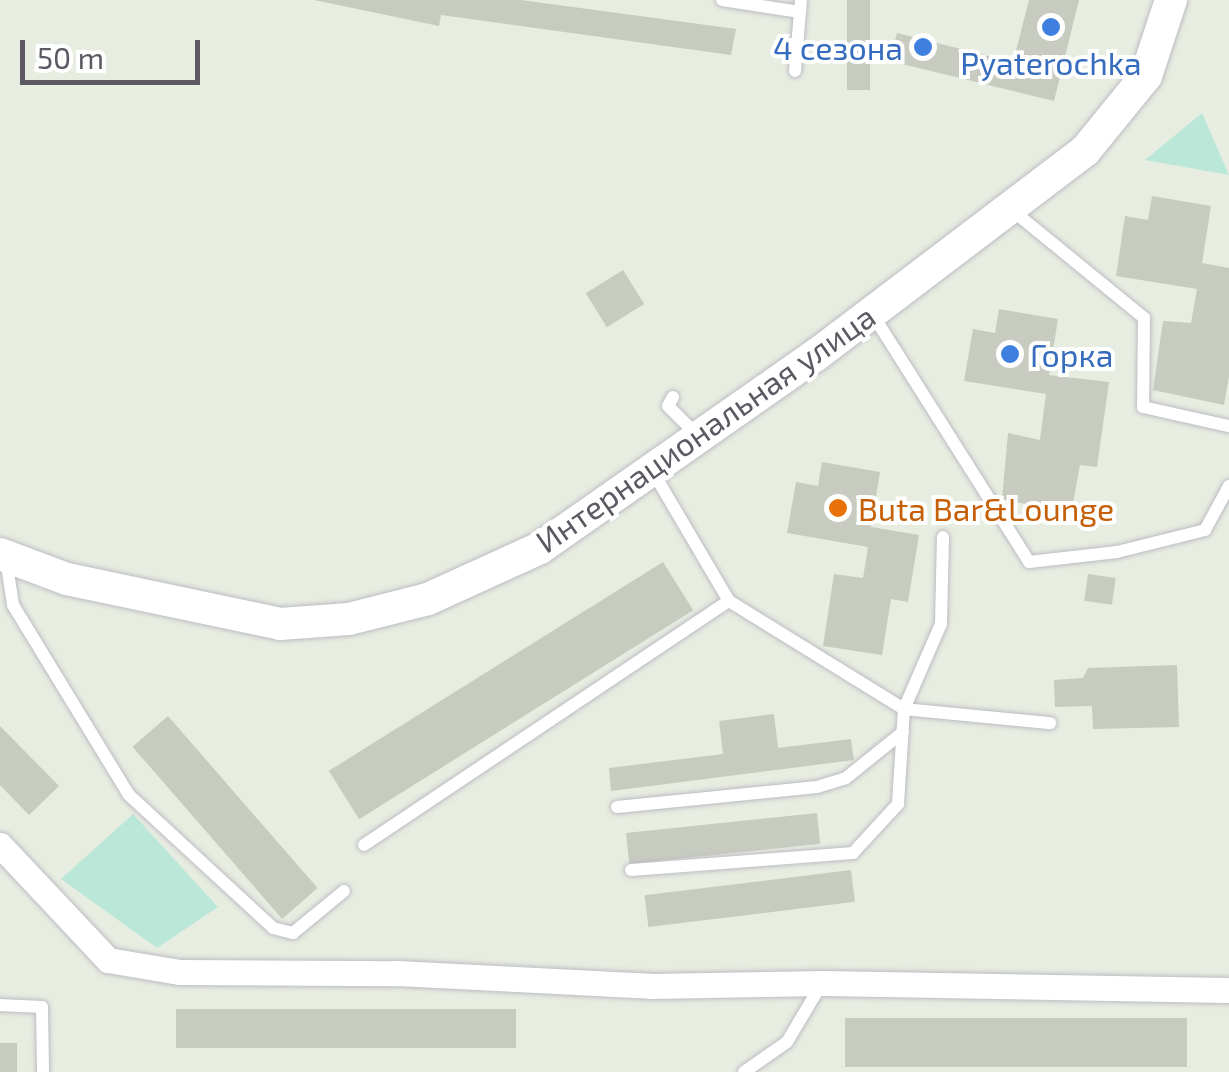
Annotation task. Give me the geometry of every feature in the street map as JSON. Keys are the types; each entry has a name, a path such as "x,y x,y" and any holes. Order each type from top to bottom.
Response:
{"main road":[{"name":"Интернациональная улица","path":"3,555 67,578 280,624 350,619 428,599 540,548 872,313 1085,151 1146,76 1171,0"}],"street":[{"path":"0,845 108,960 180,972 398,974 652,986 822,983 1229,990"}],"lane":[{"path":"722,0 801,6 795,71"},
{"path":"1010,208 1144,318 1142,408 1229,426"},
{"path":"872,313 1029,562 1117,552 1205,530 1229,486"},
{"path":"674,397 668,406 698,437"},
{"path":"651,470 729,601 904,709 1050,723"},
{"path":"631,870 853,853 898,804 904,709 942,624 943,537"},
{"path":"3,555 13,605 129,795 273,928 293,933 344,891"},
{"path":"364,845 729,601"},
{"path":"617,807 817,787 846,778 903,732"},
{"path":"744,1072 787,1042 822,983"},
{"path":"0,1005 42,1007 42,1072"}],"shaded area":[{"path":"1202,113 1229,175 1145,160"},
{"path":"133,814 218,907 157,948 61,879"}],"building":[{"path":"314,0 521,0 736,29 731,55 441,15 439,26"},
{"path":"847,0 870,0 870,90 847,90"},
{"name":"4 сезона","path":"1029,0 1079,0 1054,101 890,61 897,33 1013,62"},
{"path":"1152,196 1211,206 1202,263 1229,268 1229,376 1224,405 1153,390 1163,321 1191,323 1197,289 1116,276 1125,216 1148,220"},
{"path":"623,270 644,304 607,327 586,293"},
{"path":"999,309 1058,319 1049,375 1109,382 1097,467 1080,465 1071,514 1002,499 1008,433 1040,440 1046,394 964,381 973,329 995,333"},
{"path":"822,462 880,472 871,527 919,535 908,602 891,599 882,655 823,646 834,574 863,578 868,547 787,533 796,482 818,486"},
{"path":"663,562 693,610 359,819 329,771"},
{"path":"1088,574 1116,578 1112,605 1084,601"},
{"path":"1177,665 1179,727 1093,729 1092,706 1055,707 1054,680 1083,678 1088,668"},
{"path":"774,714 778,748 851,739 854,760 611,791 609,768 723,754 719,721"},
{"path":"168,716 318,888 282,919 133,747"},
{"path":"0,726 59,786 29,815 0,785"},
{"path":"817,813 820,844 629,864 626,833"},
{"path":"851,870 855,902 648,927 645,895"},
{"path":"176,1009 516,1009 516,1048 176,1048"},
{"path":"845,1018 1187,1018 1187,1067 845,1067"},
{"path":"0,1043 17,1043 17,1072 0,1072"}],"place":[{"name":"Pyaterochka","path":"1051,27"},
{"name":"4 сезона","path":"923,47"},
{"name":"Горка","path":"1010,354"},
{"name":"Buta Bar&Lounge","path":"838,508"}]}
